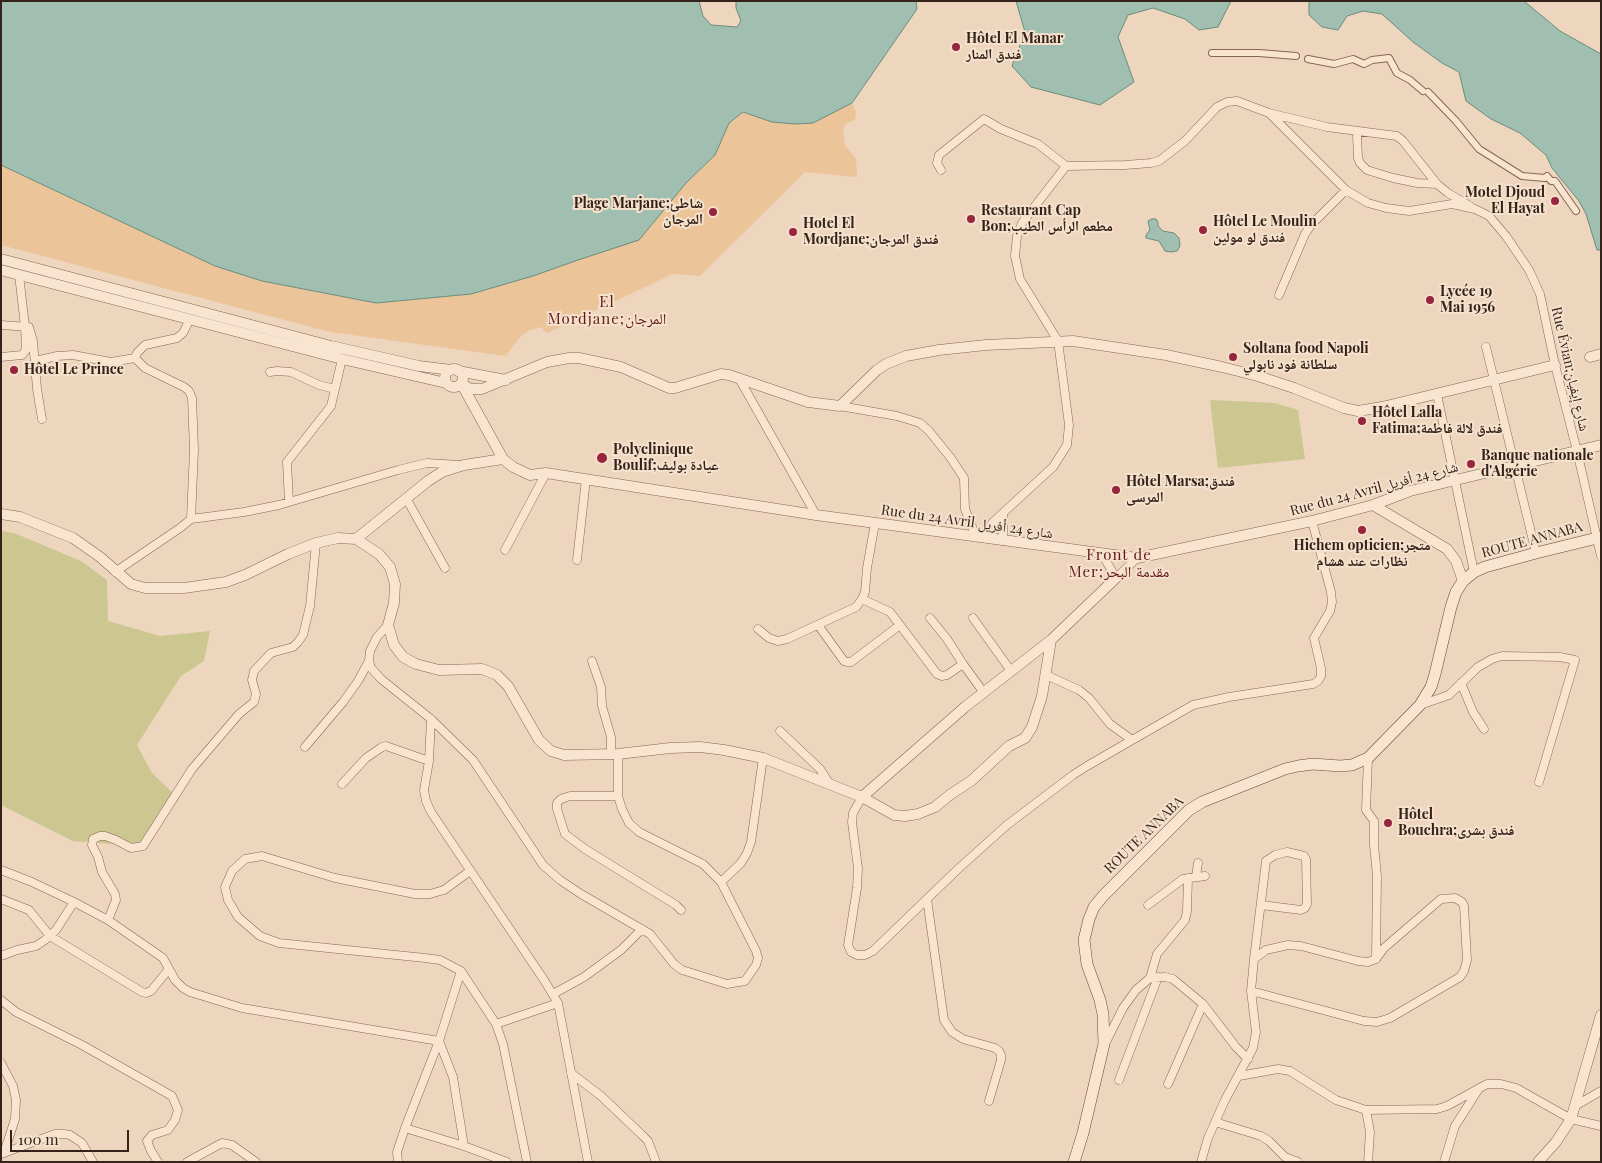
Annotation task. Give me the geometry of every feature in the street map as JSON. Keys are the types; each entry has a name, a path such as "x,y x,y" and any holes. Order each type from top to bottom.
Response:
{"main road":[{"name":"ROUTE ANNABA","path":"1074,1162 1083,1133 1105,1032 1100,1000 1087,964 1084,940 1094,907 1103,896 1189,810 1202,802 1285,769 1313,764 1352,765 1368,758 1420,706 1433,681 1451,607 1463,581 1474,572 1484,567 1599,537"}],"street":[{"path":"1212,53 1296,56"},
{"path":"1308,58 1334,64 1353,59 1364,64 1372,60 1389,58 1397,73 1426,92 1456,121 1479,149 1522,176 1542,176 1545,178 1547,176 1551,181 1555,181 1576,211"},
{"name":"Rue Évian;شارع إيفيان","path":"1066,166 1125,165 1159,161 1185,141 1213,111 1226,102 1237,101 1244,102 1269,113 1308,124 1397,136 1403,140 1437,184 1448,193 1489,216 1498,225 1537,284 1554,365 1599,537 1601,556"},
{"name":"Rue Évian;شارع إيفيان","path":"1269,113 1346,190 1368,203 1409,211 1452,204 1475,209"},
{"path":"461,383 471,389 482,389 508,380 547,362 569,358 596,361 621,367 670,388 721,374 808,402 897,416 920,423 950,457 964,478 965,509 980,538 992,524 1053,467 1067,445 1069,425 1058,341 1020,279 1016,266 1015,251 1017,236 1022,223 1066,166 1038,144 1001,129 984,119 939,155 937,163 941,170"},
{"path":"1355,131 1357,135 1358,158 1367,170 1417,183 1437,184"},
{"path":"1279,296 1304,234 1346,190"},
{"path":"1,259 331,346 420,366 508,380"},
{"path":"1,270 342,359 448,385 457,386 461,383"},
{"path":"1,356 17,356 26,350 19,274"},
{"path":"35,361 57,356 73,355 111,362 125,361 135,358 145,345 177,338 183,333 190,319"},
{"path":"1,325 29,326 42,419"},
{"path":"840,406 877,370 886,364 906,356 986,345 1058,341 1110,346 1222,367 1258,376 1352,410 1374,408 1437,394 1554,365"},
{"path":"1486,347 1536,553"},
{"path":"1590,357 1601,354"},
{"path":"135,358 145,368 184,387 189,391 192,398 194,450 191,519"},
{"path":"289,502 287,462 331,406 342,359"},
{"path":"454,370 462,378 461,383"},
{"path":"454,370 445,376 448,385 474,407"},
{"path":"270,372 291,372 319,385 335,389"},
{"path":"740,380 816,515"},
{"name":"Rue du 24 Avril شارع 24 أفريل","path":"461,383 504,459 513,467 530,475 546,474 586,479 816,515 1137,558 1312,521 1372,505 1410,491 1601,445"},
{"path":"1437,394 1474,572"},
{"path":"356,539 406,498 442,472 464,465 504,459"},
{"path":"115,572 191,519 244,512 289,502 427,463 464,465"},
{"path":"505,550 546,474"},
{"path":"577,560 586,479"},
{"path":"406,498 445,568"},
{"path":"1372,505 1447,549 1456,561 1463,581"},
{"path":"1,514 20,517 73,538 100,557 131,584 145,588 205,586 226,582 316,543 338,538 356,539 379,554 390,567 394,584 394,603 388,625 377,637 370,651 369,661 371,668 381,679 431,719 473,760 543,865 560,880 581,894 650,934 674,964 682,970 727,984 745,981 756,965 758,958 722,882 703,864 639,832 629,823 622,809 618,796 611,737 602,706 601,687 592,661"},
{"path":"1003,515 1003,541"},
{"path":"1137,558 1051,640 965,707 862,797 853,813 852,822 858,868 857,888 848,945 851,952 857,955 865,955 873,951 958,868 1008,825 1073,775 1132,740 1194,706 1229,697 1313,684 1318,681 1321,676 1321,668 1314,638 1330,611 1332,602 1312,521"},
{"path":"758,629 769,638 778,641 856,607 865,592 867,568 876,523"},
{"path":"108,920 116,900 102,872 92,845 93,839 100,836 116,840 131,848 143,846 192,769 228,726 254,702 256,694 252,680 254,671 271,653 293,647 303,634 310,606 316,543"},
{"path":"1102,554 1116,578"},
{"path":"862,599 887,610 937,674 947,675 963,664"},
{"path":"930,618 984,692"},
{"path":"973,618 1011,671"},
{"path":"388,625 394,645 403,657 416,664 439,670 482,669 497,675 508,686 539,740 551,751 564,755 614,754 700,747 724,750 763,758 829,783 862,797 889,813 900,816 918,814 935,807 971,781 1009,746 1024,738 1032,727 1038,710 1051,640"},
{"path":"818,625 844,661 847,662 851,662 900,625"},
{"path":"1420,706 1449,695 1478,667 1502,656 1560,657 1575,660 1539,782"},
{"path":"305,747 343,702 369,661"},
{"path":"1046,675 1079,690 1089,698 1110,724 1132,740"},
{"path":"1461,683 1474,712 1484,728"},
{"path":"431,719 429,761 424,790 426,800 431,812 558,1003 588,1162"},
{"path":"780,731 820,769 829,783"},
{"path":"342,784 366,758 382,747 386,746 429,761"},
{"path":"722,882 741,862 751,842 763,758"},
{"path":"1368,758 1366,810 1374,821 1377,876 1376,959"},
{"path":"618,796 570,796 561,799 557,803 557,809 564,834 681,910"},
{"path":"1201,1162 1215,1122 1256,1040 1251,991 1266,861 1275,855 1287,852 1304,856 1306,859 1307,904 1305,908 1301,910 1261,905"},
{"path":"470,870 444,890 430,894 415,894 335,878 262,856 245,859 232,871 225,887 228,900 238,917 260,936 279,943 440,960 461,971 496,1024 504,1044 527,1162"},
{"path":"1119,1080 1154,978 1158,954 1185,920 1192,877 1198,863"},
{"path":"1,870 32,882 108,920 163,958 183,988 190,992 242,1008 439,1041"},
{"path":"1148,905 1178,882 1192,877 1205,876"},
{"path":"1251,991 1364,1021 1376,1022 1390,1018 1460,977 1467,960 1464,906 1462,902 1455,898 1441,899 1384,948 1376,959 1368,962 1288,944 1266,950 1254,958"},
{"path":"1,899 29,910 50,936 144,992 151,992 169,969"},
{"path":"927,900 944,1020 952,1032 963,1039 995,1048 1001,1055 989,1101"},
{"path":"1,956 9,952 36,946 50,936 74,902"},
{"path":"553,994 592,972 621,950 642,929"},
{"path":"398,1162 397,1152 439,1041 461,971"},
{"path":"1103,1047 1129,999 1136,990 1154,978 1173,979 1203,1004 1236,1047 1248,1059"},
{"path":"1,1000 16,1012 82,1045 172,1096 178,1110 175,1120 168,1130 152,1135 148,1141 151,1151 158,1162"},
{"path":"496,1024 558,1003"},
{"path":"1168,1084 1203,1004"},
{"path":"1538,1162 1556,1142 1571,1119 1601,1015"},
{"path":"439,1041 453,1077 464,1146"},
{"path":"1,1063 13,1086 16,1100 14,1119 3,1154"},
{"path":"1239,1076 1278,1070 1290,1071 1336,1100 1366,1110 1437,1109 1487,1084 1501,1084 1516,1088 1571,1119 1601,1126"},
{"path":"571,1073 601,1096 648,1141 656,1162"},
{"path":"1444,1162 1455,1126 1480,1088"},
{"path":"1575,1106 1601,1091"},
{"path":"1366,1110 1370,1132 1368,1162"},
{"path":"1215,1122 1261,1136 1269,1141 1285,1157 1298,1162"},
{"path":"405,1128 464,1146 507,1162"},
{"path":"3,1154 55,1134 64,1134 70,1135 82,1143 93,1162"},
{"path":"187,1162 217,1145 228,1143 256,1162"}],"shaded area":[{"path":"1,1 699,1 703,16 711,25 737,27 741,21 736,8 736,1 916,1 917,9 852,103 813,123 772,122 743,112 729,123 715,155 686,183 639,240 533,276 471,294 376,303 262,281 215,266 1,165"},
{"path":"1016,1 1231,1 1218,27 1199,30 1185,19 1153,8 1128,15 1118,37 1134,82 1100,105 1031,87 1012,66 1025,32"},
{"path":"1309,1 1524,1 1560,31 1601,54 1601,250 1597,250 1586,214 1579,201 1552,168 1546,155 1520,133 1491,119 1466,101 1459,72 1442,63 1413,42 1382,14 1363,11 1347,16 1338,30 1322,27 1309,15"},
{"path":"1156,219 1158,226 1163,231 1174,233 1179,238 1180,246 1177,251 1165,251 1159,241 1146,238 1150,230 1148,221"},
{"path":"1210,400 1275,403 1298,410 1305,459 1218,468"},
{"path":"1,531 14,533 81,561 107,580 108,621 160,636 210,631 204,661 181,676 137,745 152,773 179,799 142,846 73,841 1,805"}],"sand":[{"name":"Plage Marjane;شاطئ المرجان","path":"852,103 856,112 855,120 846,124 843,130 845,145 856,159 857,177 805,172 700,276 673,274 547,333 541,327 530,330 519,338 506,356 330,332 1,245 1,165 215,266 262,281 376,303 471,294 533,276 578,260 686,183 715,155 729,123 743,112 772,122 813,123"}],"place":[{"name":"Hôtel El Manar فندق المنار","path":"956,47"},
{"name":"Motel Djoud El Hayat","path":"1555,201"},
{"name":"Plage Marjane;شاطئ المرجان","path":"713,212"},
{"name":"Restaurant Cap Bon;مطعم الرأس الطيب","path":"971,219"},
{"name":"Hôtel Le Moulin فندق لو مولين","path":"1203,230"},
{"name":"Hotel El Mordjane;فندق المرجان","path":"793,232"},
{"name":"Lycée 19 Mai 1956","path":"1430,300"},
{"name":"Soltana food Napoli سلطانة فود نابولي","path":"1233,357"},
{"name":"Hôtel Le Prince","path":"14,370"},
{"name":"Hôtel Lalla Fatima;فندق لالة فاطمة","path":"1362,421"},
{"name":"Polyclinique Boulif;عيادة بوليف","path":"602,458"},
{"name":"Banque nationale d'Algérie","path":"1471,464"},
{"name":"Hôtel Marsa;فندق المرسى","path":"1116,490"},
{"name":"Hichem opticien;متجر نظارات عند هشام","path":"1362,530"},
{"name":"Hôtel Bouchra;فندق بشرى","path":"1388,823"}],"district":[{"name":"El Mordjane;المرجان","path":"607,310"},
{"name":"Front de Mer;مقدمة البحر","path":"1119,564"}]}
